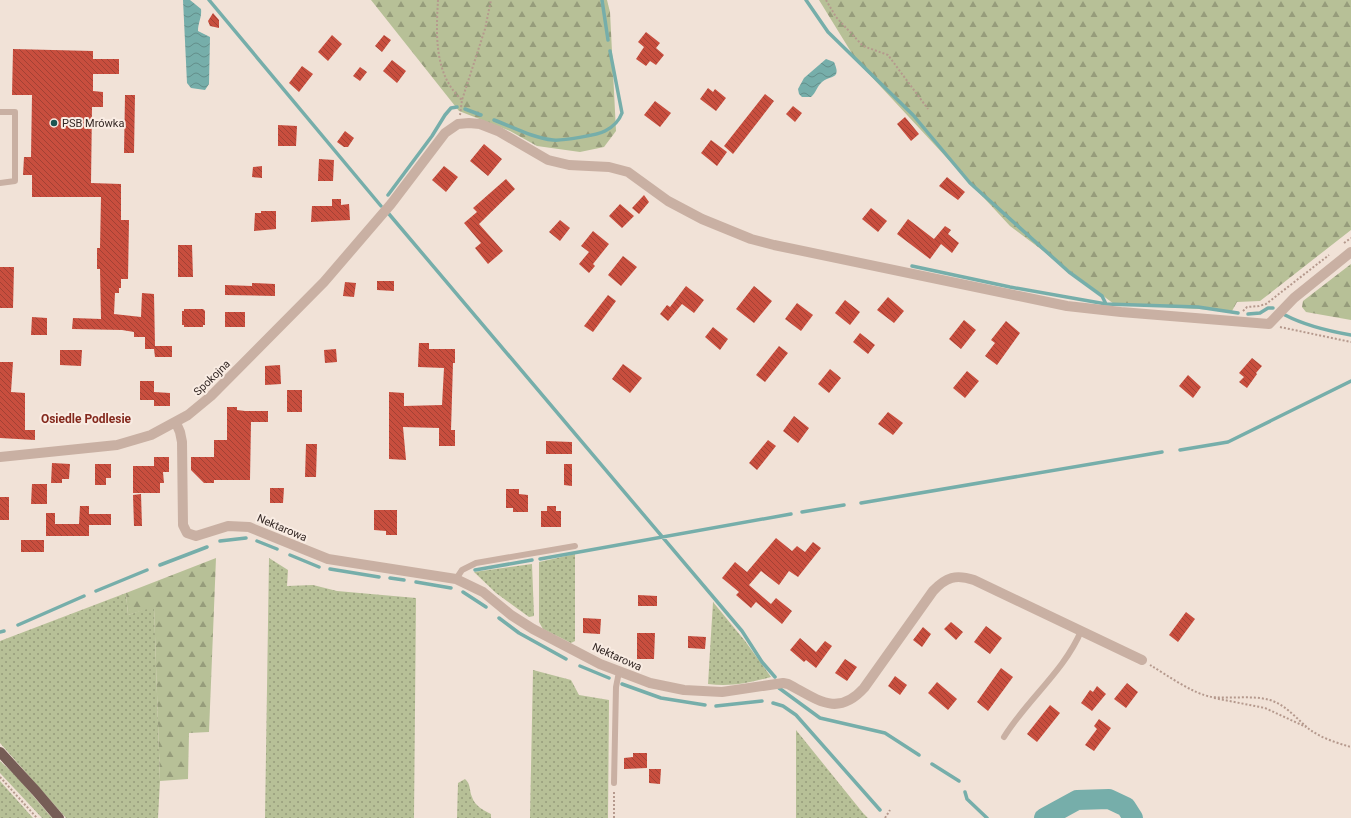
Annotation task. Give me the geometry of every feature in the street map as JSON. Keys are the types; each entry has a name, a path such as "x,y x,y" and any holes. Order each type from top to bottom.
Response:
{"main road":[{"path":"0,752 59,818"}],"street":[{"path":"458,124 469,123 489,127 548,160 569,165 609,168 628,172 668,201 702,219 751,239 812,254 1041,301 1085,308 1270,324 1294,298 1351,252"},
{"name":"Spokojna","path":"0,457 117,445 151,435 176,423 211,396 292,315 339,265 384,213 445,133 458,124"},
{"name":"Nektarowa","path":"176,423 182,437 183,525 187,533 200,536 228,526 249,527 328,559 456,579 483,592 526,624 619,672 661,686 699,691 729,692 771,683 788,684 827,703 845,704 855,698 934,591 945,580 952,577 966,577 974,580 1081,631"},
{"path":"1081,631 1142,660"}],"lane":[{"path":"0,112 15,112 15,181 0,183"},
{"path":"456,579 462,570 476,563 575,546"},
{"path":"1004,737 1012,723 1073,649 1081,631"},
{"path":"614,783 616,687 619,672"}],"path":[{"path":"438,0 436,30 442,72 453,92 462,100"},
{"path":"458,124 462,100 485,29 491,0"},
{"path":"826,0 836,17 863,46 888,55 928,110"},
{"path":"1339,247 1351,238"},
{"path":"1245,308 1266,304 1333,252"},
{"path":"1289,329 1351,342"},
{"path":"1142,660 1186,686 1211,697 1265,708 1321,736 1351,747"},
{"path":"1211,697 1256,698 1270,700 1282,706 1310,730"},
{"path":"0,777 37,818"},
{"path":"614,783 614,818"},
{"path":"885,818 890,810"}],"green space":[{"path":"371,0 607,0 610,12 616,131 604,147 580,152 537,146 510,131 459,111"},
{"path":"819,0 1351,0 1351,230 1260,301 1237,302 1232,311 1114,304 1010,226 856,60"},
{"path":"1351,264 1351,320 1306,312 1302,307 1303,301"},
{"path":"575,554 575,641 571,643 543,629 539,622 539,562"},
{"path":"216,558 209,732 189,733 188,779 160,781 154,607 128,615 126,593"},
{"path":"269,558 288,570 287,586 313,585 337,591 416,598 414,818 265,818"},
{"path":"532,564 534,616 529,617 496,593 474,572"},
{"path":"126,593 128,615 154,606 160,781 158,818 66,818 0,743 0,641"},
{"path":"713,602 745,641 771,677 740,684 708,684"},
{"path":"533,670 571,680 579,695 609,700 608,818 530,818"},
{"path":"796,730 863,813 868,818 796,818"},
{"path":"0,761 18,778 52,818 42,818 0,773"},
{"path":"465,779 470,787 475,803 491,814 491,818 457,818 458,783"},
{"path":"0,781 33,818 0,818"}],"water":[{"path":"183,0 190,0 201,9 198,31 210,37 209,84 205,90 191,88 187,83"},
{"path":"826,59 834,62 837,72 836,74 822,82 811,97 802,97 799,94 798,89 804,78"}],"building":[{"path":"213,13 219,20 219,28 210,26 208,21"},
{"path":"646,32 660,43 656,48 664,55 656,65 650,61 646,66 636,59 644,47 638,42"},
{"path":"332,35 342,44 328,61 318,52"},
{"path":"384,35 391,40 382,52 375,46"},
{"path":"13,49 93,51 93,59 119,59 119,74 93,74 93,91 103,92 103,107 92,107 91,183 121,184 121,220 129,220 128,279 121,279 121,288 119,288 119,293 115,293 114,314 141,317 142,293 154,294 155,346 172,346 172,357 155,357 154,349 145,349 145,337 134,337 134,332 122,330 72,329 73,318 101,319 100,269 97,269 97,248 100,248 101,197 32,197 32,175 23,175 24,157 31,157 32,95 12,95"},
{"path":"392,60 406,71 397,83 383,71"},
{"path":"302,66 313,74 299,92 289,83"},
{"path":"360,67 367,72 360,81 353,76"},
{"path":"708,88 713,92 715,89 726,98 716,111 700,99"},
{"path":"765,94 774,101 733,154 724,146"},
{"path":"125,95 135,95 134,153 124,153"},
{"path":"655,101 671,113 660,127 644,115"},
{"path":"793,106 802,113 795,122 786,114"},
{"path":"905,117 919,134 911,141 897,124"},
{"path":"278,125 297,126 296,146 278,146"},
{"path":"345,131 354,138 348,147 344,147 337,142"},
{"path":"711,140 727,152 717,166 701,153"},
{"path":"484,144 502,159 488,176 470,161"},
{"path":"319,159 334,160 333,181 318,181"},
{"path":"262,166 262,178 252,177 253,167"},
{"path":"444,166 458,177 446,192 432,180"},
{"path":"947,177 965,192 958,200 939,186"},
{"path":"506,179 515,189 479,224 503,251 488,264 475,248 481,243 464,223 477,212 473,208"},
{"path":"644,195 649,202 639,214 632,208"},
{"path":"332,199 341,199 341,205 349,204 350,220 311,222 312,206 332,206"},
{"path":"620,204 634,216 622,228 609,216"},
{"path":"871,208 887,221 878,232 862,219"},
{"path":"261,211 276,211 276,229 254,231 255,213 261,213"},
{"path":"908,219 934,239 945,226 951,230 948,234 959,243 952,253 941,244 930,259 897,234"},
{"path":"560,220 570,228 560,241 549,232"},
{"path":"593,231 609,244 593,264 595,266 589,273 579,264 589,252 581,246"},
{"path":"178,245 192,245 193,277 178,277"},
{"path":"623,256 637,267 621,286 608,275"},
{"path":"0,267 14,267 13,308 0,308"},
{"path":"377,281 394,281 394,291 377,290"},
{"path":"345,282 356,283 354,297 343,296"},
{"path":"252,283 275,284 275,296 225,295 225,285 252,286"},
{"path":"686,286 704,300 694,313 682,304 668,321 660,314 667,305 670,307"},
{"path":"754,286 772,301 754,323 736,309"},
{"path":"608,295 616,301 593,332 584,326"},
{"path":"888,297 904,311 894,323 877,310"},
{"path":"845,300 860,312 850,325 835,313"},
{"path":"797,303 813,315 801,331 785,319"},
{"path":"184,309 203,309 205,311 205,325 203,325 203,327 184,327 184,325 182,325 182,311 184,311"},
{"path":"225,312 245,312 245,327 225,327"},
{"path":"32,317 47,318 47,335 31,335"},
{"path":"964,320 976,330 961,349 949,339"},
{"path":"1006,321 1020,333 997,365 985,356 995,343 991,340"},
{"path":"713,327 728,339 720,350 705,337"},
{"path":"860,333 875,345 868,354 853,342"},
{"path":"419,343 429,343 429,349 455,349 455,363 453,363 451,430 455,430 455,446 439,446 439,428 403,427 406,460 389,459 389,392 404,393 404,406 442,405 444,368 418,367"},
{"path":"779,346 788,353 765,382 756,375"},
{"path":"336,349 337,362 325,363 324,350"},
{"path":"60,350 82,350 81,366 60,365"},
{"path":"1252,358 1262,366 1247,388 1239,382 1244,377 1239,373"},
{"path":"0,362 13,362 11,392 25,393 25,430 35,430 35,440 0,438"},
{"path":"623,364 642,378 630,393 612,379"},
{"path":"280,365 281,384 265,385 265,366"},
{"path":"830,369 841,378 829,393 818,384"},
{"path":"967,371 979,381 965,398 953,388"},
{"path":"1188,375 1201,387 1193,398 1179,386"},
{"path":"140,381 154,381 154,392 170,393 170,406 154,406 154,400 140,400"},
{"path":"287,390 302,390 302,412 287,412"},
{"path":"227,407 237,407 237,410 245,411 268,411 268,422 251,422 250,480 214,480 214,483 204,483 191,470 191,457 214,457 214,440 227,440"},
{"path":"888,412 903,423 893,435 878,424"},
{"path":"794,416 809,428 798,443 783,431"},
{"path":"768,440 776,446 757,470 749,463"},
{"path":"546,441 572,442 572,454 546,454"},
{"path":"306,444 317,444 316,477 305,477"},
{"path":"154,457 169,457 169,472 163,472 164,483 160,483 160,493 133,493 133,466 154,466"},
{"path":"52,463 70,464 69,479 62,479 62,483 51,483"},
{"path":"95,464 111,464 111,478 106,478 106,485 95,485"},
{"path":"564,464 572,464 572,486 564,485"},
{"path":"32,484 47,484 47,504 31,504"},
{"path":"270,488 284,488 283,503 270,503"},
{"path":"506,489 519,489 519,494 528,495 528,512 513,512 513,508 506,508"},
{"path":"141,494 142,526 134,526 133,495"},
{"path":"0,497 9,497 9,520 0,520"},
{"path":"80,506 89,506 89,514 111,514 111,525 89,525 89,536 46,536 46,513 55,513 55,524 79,524"},
{"path":"547,506 556,506 556,511 561,511 561,527 541,527 541,511 547,511"},
{"path":"374,510 397,510 397,535 386,535 386,531 374,530"},
{"path":"776,538 792,551 797,546 805,552 813,542 821,548 798,577 789,571 779,585 761,571 749,585 771,604 776,598 792,611 782,624 756,602 751,608 736,595 739,592 722,578 735,562 747,572"},
{"path":"21,540 44,540 44,552 21,552"},
{"path":"638,595 657,596 657,606 638,606"},
{"path":"1186,612 1195,619 1178,642 1169,635"},
{"path":"583,618 601,619 600,634 583,633"},
{"path":"951,622 963,632 956,640 944,629"},
{"path":"986,626 1002,638 990,654 974,642"},
{"path":"923,627 931,634 922,647 913,640"},
{"path":"637,633 655,633 654,659 637,659"},
{"path":"688,636 706,637 705,649 688,648"},
{"path":"800,638 816,652 825,641 832,646 816,668 806,660 804,662 790,650"},
{"path":"845,659 857,667 847,681 835,673"},
{"path":"1001,668 1013,677 988,711 977,702"},
{"path":"895,676 907,685 900,695 888,686"},
{"path":"937,682 957,699 948,710 928,693"},
{"path":"1127,683 1138,692 1126,708 1114,699"},
{"path":"1097,686 1106,694 1092,711 1081,703 1090,690 1093,692"},
{"path":"1050,705 1060,713 1037,742 1027,734"},
{"path":"1099,719 1111,728 1094,751 1085,745 1097,729 1094,726"},
{"path":"633,753 647,753 647,768 624,769 624,758 633,757"},
{"path":"649,769 661,769 660,784 649,783"}],"waterway":[{"path":"209,0 381,206"},
{"path":"602,0 608,40"},
{"path":"806,0 828,32 913,115 970,183 1069,272 1102,296 1106,304"},
{"path":"494,120 531,135 553,140 564,140 588,136 601,133 608,129 613,126 622,113 610,51"},
{"path":"388,195 432,136 445,115 451,108 457,107"},
{"path":"465,109 481,115"},
{"path":"389,214 742,631 762,662 775,677"},
{"path":"912,266 1010,287 1106,304 1198,307 1238,313"},
{"path":"1248,314 1260,313 1268,308 1273,308"},
{"path":"1285,315 1317,328 1351,335"},
{"path":"1180,450 1228,442 1351,381"},
{"path":"861,503 1162,452"},
{"path":"802,512 844,505"},
{"path":"540,559 791,514"},
{"path":"220,541 246,538"},
{"path":"257,541 277,549"},
{"path":"160,565 207,547"},
{"path":"290,555 319,567"},
{"path":"475,570 532,560"},
{"path":"330,569 379,577"},
{"path":"96,591 147,570"},
{"path":"390,578 404,580"},
{"path":"416,582 451,588"},
{"path":"463,592 486,607"},
{"path":"18,625 84,596"},
{"path":"499,618 519,633 566,659"},
{"path":"0,632 4,631"},
{"path":"580,666 609,678"},
{"path":"622,684 661,698 705,705"},
{"path":"779,688 820,718 885,733 919,755"},
{"path":"716,706 762,701"},
{"path":"773,703 783,706 796,715 880,810"},
{"path":"932,764 959,781"},
{"path":"965,792 967,799 987,818"},
{"path":"1044,818 1077,800 1109,799 1126,807 1133,818"}],"place":[{"name":"PSB Mrówka","path":"54,123"}],"district":[{"name":"Osiedle Podlesie","path":"86,419"}]}
